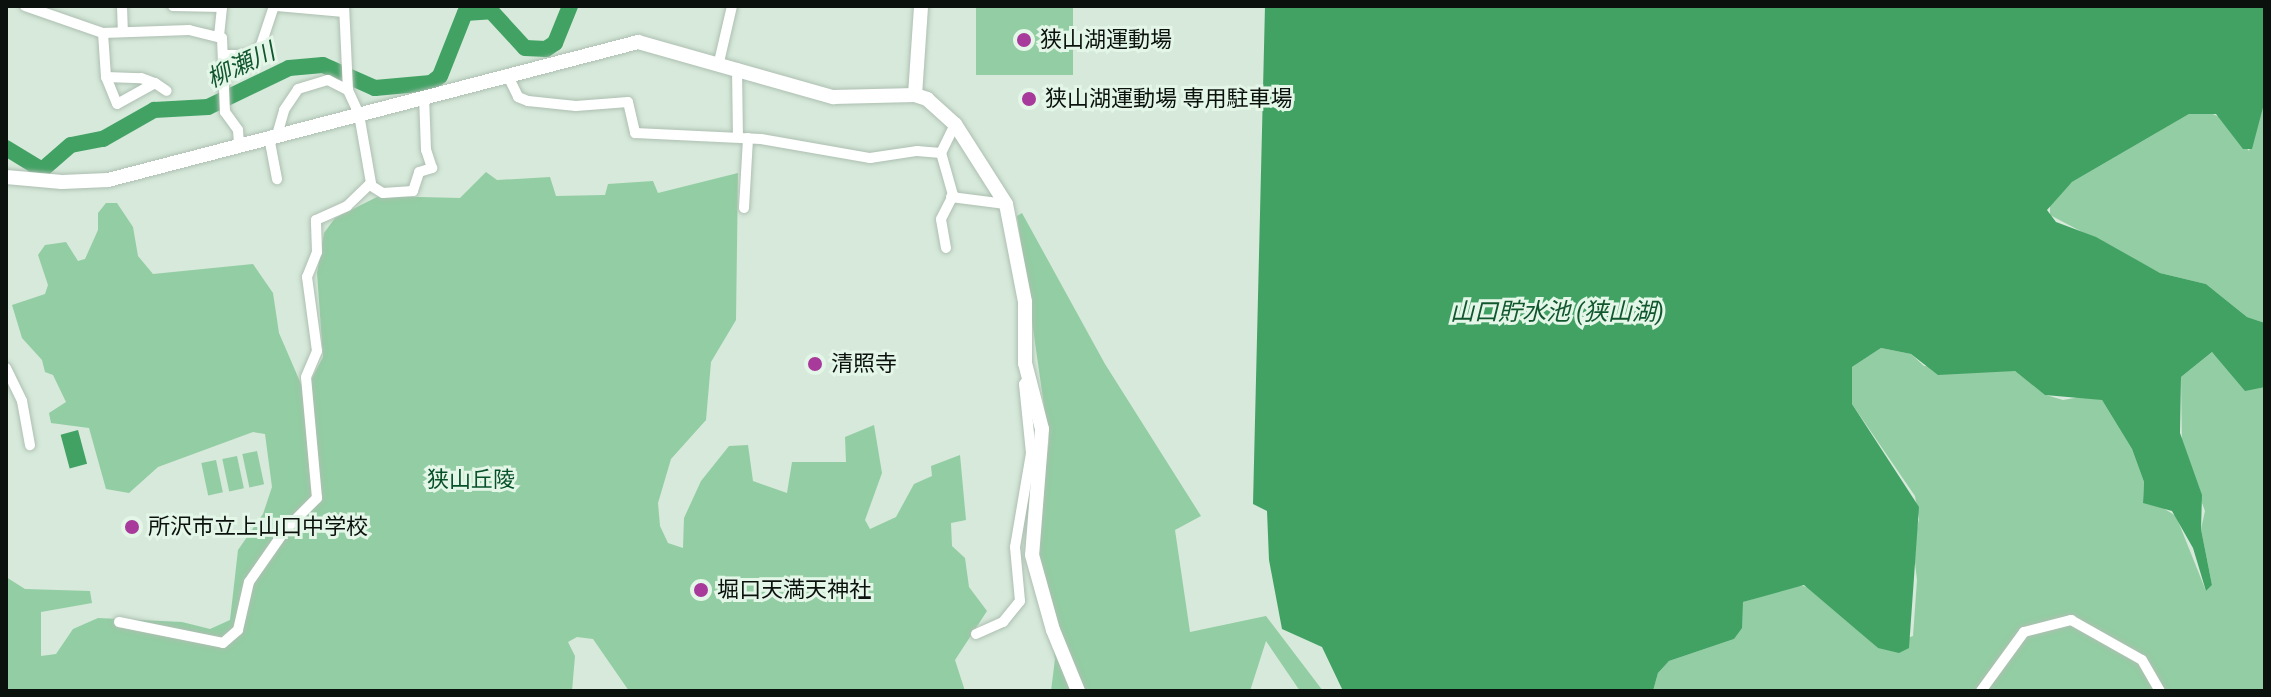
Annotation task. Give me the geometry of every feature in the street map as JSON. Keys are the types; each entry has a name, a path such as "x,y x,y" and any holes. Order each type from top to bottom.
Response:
{"street":[{"path":"25,6 103,33 189,30 219,36 226,43 223,55 225,109 238,130 239,145"},
{"path":"122,6 123,31"},
{"path":"173,6 222,7 219,36"},
{"path":"223,55 248,55 260,48 275,6 344,9 348,88 359,114 370,185 383,193 413,191 419,172 432,168 426,150 424,96"},
{"path":"719,62 732,6"},
{"path":"915,95 921,6"},
{"path":"103,33 106,77 117,104 155,83"},
{"path":"6,177 97,182 638,42 719,62 833,97 915,95 937,105 955,124 1006,204 1025,302 1023,347 1042,438 1032,555 1053,630 1078,691"},
{"path":"737,68 743,137 744,208"},
{"path":"507,74 518,97 528,101 576,106 628,102 635,133 743,137 870,158 917,151 941,153"},
{"path":"106,77 155,83 167,91"},
{"path":"277,179 273,136 284,110 298,89 328,80 348,88"},
{"path":"946,248 941,219 951,197 941,153 955,124"},
{"path":"119,622 223,643 238,630 249,582 286,529 317,498 306,377 317,351 307,277 317,252 316,220 347,206 370,185"},
{"path":"951,197 1006,204"},
{"path":"6,368 22,401 30,445"},
{"path":"976,634 1003,622 1020,601 1015,547 1031,453 1024,384 1029,378"},
{"path":"1981,691 2024,632 2071,620 2142,660 2160,691"}],"green space":[{"name":"狭山湖運動場","path":"976,6 1073,6 1073,75 976,75"},
{"path":"2265,100 2265,323 2247,317 2206,284 2160,273 2050,215 2050,203 2072,182 2189,114 2208,112 2222,118 2249,151"},
{"name":"狭山丘陵","path":"486,172 497,180 550,177 556,196 605,195 608,184 653,181 658,193 738,173 736,320 711,362 706,420 671,459 658,503 660,526 668,543 683,548 684,518 701,481 729,446 748,445 753,481 787,493 792,462 846,462 845,437 874,425 882,473 865,520 870,529 896,517 914,484 932,476 931,466 960,455 966,520 951,523 952,546 965,558 969,587 987,611 955,660 965,691 629,691 593,639 577,637 568,642 575,656 572,691 6,691 6,577 25,589 90,591 92,603 41,612 41,656 56,654 73,629 98,618 182,622 210,629 230,620 238,550 263,514 272,487 265,434 253,432 158,467 129,493 106,489 89,428 51,423 49,413 66,402 53,375 45,372 42,360 22,338 12,305 45,294 48,285 38,255 45,245 66,242 78,261 85,259 98,230 98,213 106,203 117,203 133,227 138,256 153,274 253,264 273,293 279,333 301,384 311,380 323,357 317,273 324,233 335,218 379,196 460,198"},
{"path":"1022,213 1105,364 1201,516 1175,530 1190,632 1266,616 1323,691 1300,691 1266,641 1250,691 1051,691 1055,659 1035,541 1049,441 1017,216"},
{"path":"1881,348 1911,354 1924,366 2015,371 2046,395 2063,400 2092,395 2102,400 2132,449 2144,482 2143,503 2155,503 2176,516 2206,591 2212,585 2201,529 2205,511 2182,449 2181,377 2212,352 2237,376 2265,387 2265,691 1653,691 1658,673 1669,661 1734,639 1743,602 1798,585 1812,588 1878,648 1913,636 1917,580 1913,546 1919,519 1915,496 1852,404 1852,367"},
{"path":"257,451 264,484 249,487 242,454"},
{"path":"237,456 244,488 229,491 222,459"},
{"path":"216,460 223,492 208,495 201,463"}],"water":[{"name":"山口貯水池 (狭山湖)","path":"1265,6 2265,6 2265,100 2252,149 2243,149 2216,114 2189,114 2072,182 2047,210 2056,222 2096,237 2160,273 2206,284 2247,317 2265,323 2265,387 2245,391 2212,352 2181,377 2180,433 2202,495 2201,529 2212,585 2206,591 2193,548 2172,511 2143,503 2144,482 2132,449 2102,400 2045,395 2015,371 1938,375 1911,354 1881,348 1852,367 1852,404 1919,507 1909,648 1899,653 1878,648 1804,585 1743,602 1742,628 1734,639 1669,661 1658,673 1653,691 1343,691 1322,647 1282,629 1269,560 1267,511 1253,504"},
{"path":"78,430 87,464 70,468 61,435"}],"waterway":[{"name":"柳瀬川","path":"6,148 42,170 71,145 103,139 154,110 208,107 289,68 323,65 375,88 431,83 440,76 465,13 491,11 525,48 546,49 555,43 570,6"}],"place":[{"name":"狭山湖運動場","path":"1024,40"},
{"name":"狭山湖運動場 専用駐車場","path":"1029,99"},
{"name":"清照寺","path":"815,364"},
{"name":"所沢市立上山口中学校","path":"132,527"},
{"name":"堀口天満天神社","path":"701,590"}]}
